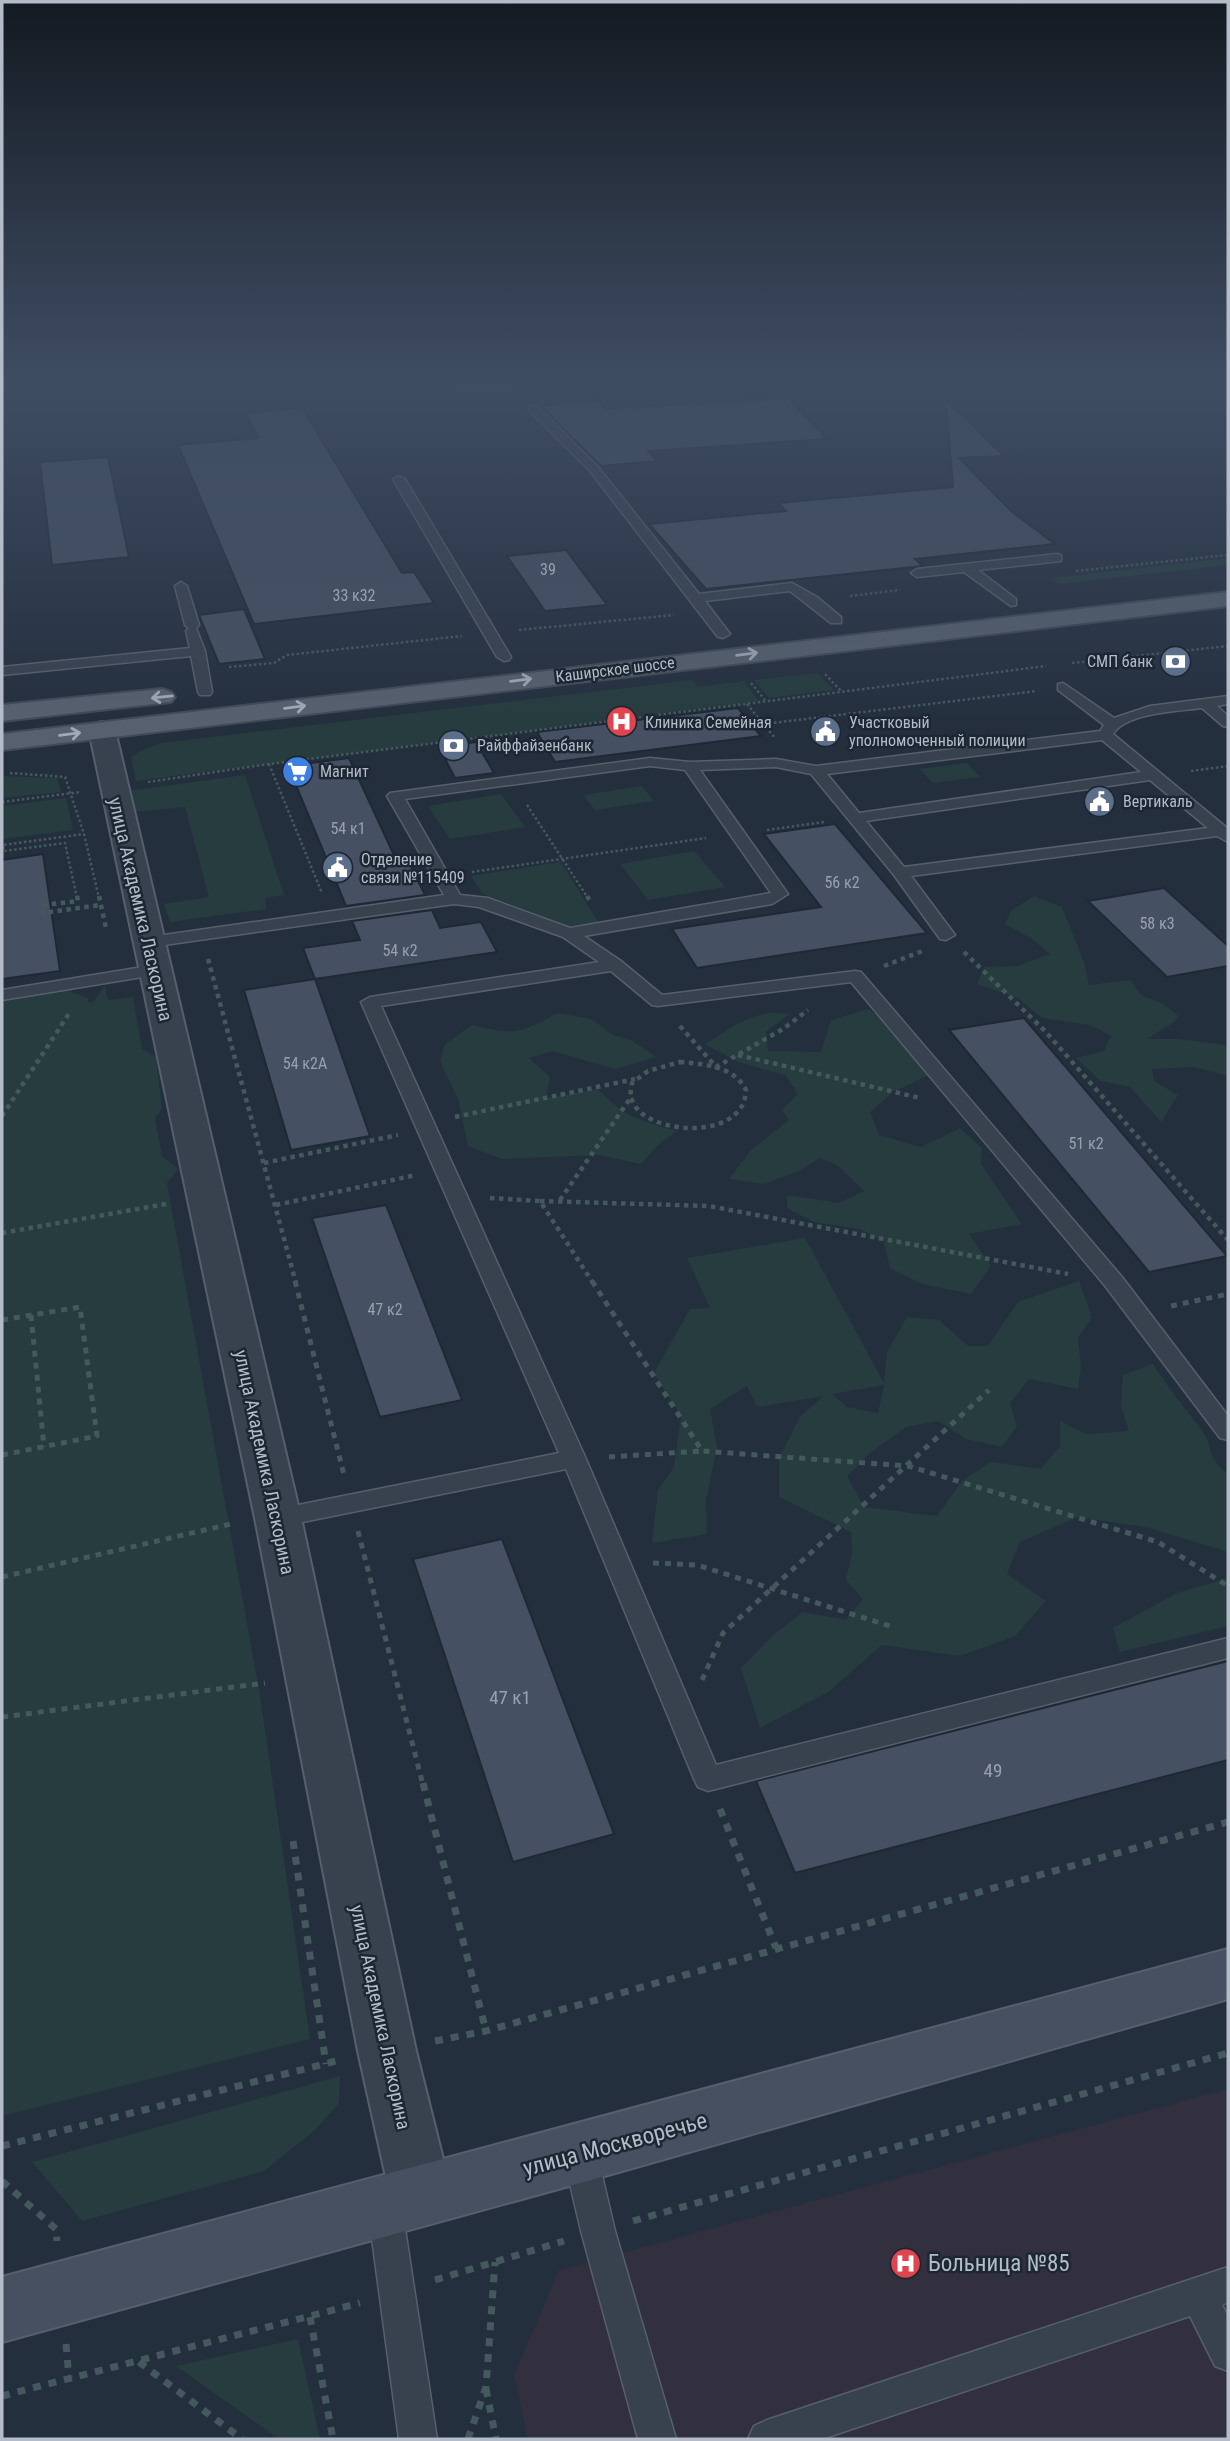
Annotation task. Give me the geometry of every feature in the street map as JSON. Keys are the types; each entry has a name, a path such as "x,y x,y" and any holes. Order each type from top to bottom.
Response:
{"main road":[{"path":"943,609 1228,577"},
{"name":"Каширское шоссе","path":"2,742 1228,599"},
{"path":"812,611 836,620 863,617"},
{"name":"Каширское шоссе","path":"696,637 748,631"},
{"name":"Каширское шоссе","path":"476,660 531,654"},
{"path":"2,713 202,681 232,689"},
{"name":"улица Москворечье","path":"2,2310 580,2154 1228,1974"}],"street":[{"name":"улица Академика Ласкорина","path":"102,730 141,963 278,1518 387,2051 403,2200"}],"lane":[{"path":"406,492 503,657"},
{"path":"612,492 708,611 723,634"},
{"path":"916,573 1057,558"},
{"path":"967,568 1011,602"},
{"path":"181,586 193,628 202,681"},
{"path":"696,598 792,587 812,611"},
{"path":"2,671 198,652"},
{"path":"1063,688 1108,729 1152,775 1224,834"},
{"path":"454,899 395,796 650,762 690,766 776,763 817,771 1108,729 1150,710 1228,701"},
{"path":"1205,704 1228,723"},
{"path":"569,933 772,899 780,894 690,766"},
{"path":"817,771 900,872 946,935"},
{"path":"855,818 1152,775"},
{"path":"900,872 1224,834"},
{"path":"2,995 89,982 141,963 332,918 454,899 482,902 569,933 615,965 659,1002 855,976 1114,1282 1228,1432"},
{"path":"615,965 370,1002 574,1459 708,1779 1228,1648"},
{"path":"278,1518 574,1459"},
{"path":"580,2154 598,2231 657,2439"},
{"path":"403,2200 398,2292 418,2439"},
{"path":"767,2439 1213,2290 1228,2353"}],"path":[{"path":"1065,572 1228,555"},
{"path":"812,611 905,590"},
{"path":"202,681 274,663 287,655 708,611"},
{"path":"1068,663 1228,646"},
{"path":"2,802 269,764 1054,665"},
{"path":"1041,666 1063,688"},
{"path":"823,672 842,691"},
{"path":"749,681 766,701"},
{"path":"764,724 1063,688"},
{"path":"269,764 332,918"},
{"path":"2,772 65,777 85,834 100,905 141,963"},
{"path":"511,781 607,927"},
{"path":"440,877 855,818"},
{"path":"85,834 2,845 3,852 65,844 78,901 43,905 43,913 100,905"},
{"path":"946,935 1045,1031 1228,1240"},
{"path":"213,952 207,958 276,1205 486,2031"},
{"path":"2,1116 89,982"},
{"path":"659,1002 716,1067"},
{"path":"737,1055 967,1109"},
{"path":"264,1163 636,1079 662,1065 698,1063 732,1073 743,1083 747,1094 745,1105 736,1115 721,1123 703,1127 663,1125 635,1110 629,1100 629,1089 636,1079"},
{"path":"559,1201 629,1100"},
{"path":"276,1205 444,1169"},
{"path":"163,1190 169,1217"},
{"path":"456,1196 709,1206 1114,1282"},
{"path":"540,1201 702,1451"},
{"path":"2,1233 166,1204"},
{"path":"1137,1312 1228,1294"},
{"path":"2,1320 80,1307 97,1436 2,1455"},
{"path":"31,1315 44,1447"},
{"path":"684,1721 723,1633 989,1390"},
{"path":"574,1459 702,1451 908,1466 1158,1542 1228,1586"},
{"path":"232,1510 237,1536"},
{"path":"2,1577 235,1523"},
{"path":"618,1561 697,1565 893,1627"},
{"path":"2,1717 269,1683 266,1669"},
{"path":"708,1779 776,1948"},
{"path":"2,2146 326,2064 486,2031 1228,1822"},
{"path":"291,1832 326,2064"},
{"path":"2,2396 310,2317 598,2231 1228,2053"},
{"path":"2,2181 56,2229"},
{"path":"468,2439 486,2387 495,2262"},
{"path":"310,2317 333,2439"},
{"path":"138,2361 242,2439"},
{"path":"486,2387 496,2439"}],"shaded area":[{"name":"Больница №85","path":"1228,2089 1228,2439 528,2439 514,2376 559,2270"}],"green space":[{"path":"1228,558 1228,565 1059,584 1053,578"},
{"path":"818,673 834,690 769,698 754,680"},
{"path":"692,680 698,687 744,681 759,701 136,781 131,757 161,743"},
{"path":"967,763 980,777 933,783 920,769"},
{"path":"245,775 284,895 265,898 266,909 170,922 164,904 209,897 185,807 132,812 129,791"},
{"path":"2,776 57,778 61,792 2,798"},
{"path":"642,786 654,801 595,810 583,795"},
{"path":"501,794 525,827 450,839 428,806"},
{"path":"66,798 73,830 2,839 2,806"},
{"path":"694,851 725,887 648,900 620,864"},
{"path":"561,862 598,922 569,926 483,894 471,876"},
{"path":"1034,896 1062,907 1084,962 1089,985 1130,980 1141,995 1163,1004 1179,1016 1147,1039 1179,1039 1225,1045 1228,1050 1228,1076 1194,1067 1152,1069 1154,1081 1178,1095 1161,1122 1130,1087 1101,1081 1076,1058 1104,1051 1111,1036 1090,1025 1042,1018 1018,998 977,984 984,967 1018,966 1050,954 1032,939 1005,924 1011,911"},
{"path":"105,986 108,1000 133,997 142,1049 156,1057 162,1109 155,1117 162,1156 178,1169 167,1183 259,1689 310,2039 2,2116 2,1001 61,989 72,990 71,992 88,998 88,1003 93,1002"},
{"path":"869,1009 922,1054 929,1075 893,1092 870,1112 879,1135 921,1147 960,1128 982,1148 981,1164 1022,1224 969,1234 991,1266 971,1294 922,1284 890,1268 884,1242 860,1229 814,1222 787,1208 787,1195 839,1203 864,1191 837,1165 820,1158 801,1170 764,1184 729,1179 751,1150 789,1120 782,1110 798,1094 785,1075 738,1062 705,1044 744,1020 776,1013 789,1014 766,1032 768,1051 821,1052 831,1020"},
{"path":"558,1013 591,1019 613,1035 631,1040 656,1057 615,1069 552,1051 529,1058 550,1077 546,1098 598,1089 616,1106 634,1117 677,1131 660,1143 641,1164 599,1155 502,1159 468,1146 458,1099 440,1061 445,1044 472,1025 516,1031"},
{"path":"805,1238 884,1383 887,1352 907,1317 939,1320 968,1346 988,1346 1018,1302 1079,1281 1092,1317 1078,1338 1081,1367 1078,1389 1029,1379 1010,1403 1017,1426 1002,1447 966,1439 938,1421 906,1427 870,1453 847,1476 864,1507 937,1516 962,1481 990,1462 1041,1469 1060,1446 1060,1421 1086,1434 1129,1431 1121,1406 1123,1375 1153,1364 1203,1432 1216,1463 1228,1473 1228,1552 1145,1527 1077,1517 1020,1542 1007,1574 1046,1601 1015,1636 960,1656 882,1645 828,1692 760,1728 741,1668 773,1635 803,1612 846,1620 863,1599 846,1580 852,1552 851,1532 779,1497 779,1458 800,1417 823,1396 757,1407 747,1386 710,1409 717,1447 706,1501 707,1534 652,1543 658,1490 674,1467 681,1416 654,1373 690,1309 710,1308 687,1258","holes":["884,1385 878,1413 847,1407 832,1394"]},
{"path":"1228,1578 1228,1626 1120,1652 1113,1628 1177,1593"},
{"path":"340,2076 339,2103 315,2130 264,2171 82,2221 32,2162"},
{"path":"298,2339 320,2439 279,2439 176,2366"}],"building":[{"path":"43,492 115,492 129,557 52,565"},
{"path":"198,492 353,492 402,573 414,572 434,603 254,624"},
{"path":"899,492 992,492 1011,511 1055,544 915,559 923,566 706,589 649,524 786,511 778,503"},
{"path":"566,550 607,605 545,611 507,556"},
{"path":"244,609 265,659 219,664 199,615"},
{"path":"738,708 761,736 555,762 537,732"},
{"path":"476,742 494,773 455,778 439,747"},
{"path":"349,758 398,864 409,862 425,895 346,906 288,766"},
{"path":"835,824 927,933 697,968 672,929 821,907 764,834"},
{"path":"43,854 60,971 2,979 2,860"},
{"path":"1164,888 1228,946 1228,966 1167,977 1088,901"},
{"path":"432,910 440,928 481,922 497,952 315,979 303,948 360,940 352,921"},
{"path":"315,979 370,1136 291,1150 244,990"},
{"path":"1024,1018 1227,1256 1149,1272 949,1030"},
{"path":"386,1205 462,1400 380,1417 312,1218"},
{"path":"502,1539 614,1834 513,1862 413,1559"},
{"path":"1228,1661 1228,1760 795,1873 756,1781"}],"place":[{"name":"СМП банк","path":"1176,661"},
{"name":"Клиника Семейная","path":"622,722"},
{"name":"Участковый уполномоченный полиции","path":"826,731"},
{"name":"Райффайзенбанк","path":"454,745"},
{"name":"Магнит","path":"297,771"},
{"name":"Вертикаль","path":"1100,801"},
{"name":"Отделение связи №115409","path":"338,868"},
{"name":"Больница №85","path":"905,2263"}]}
